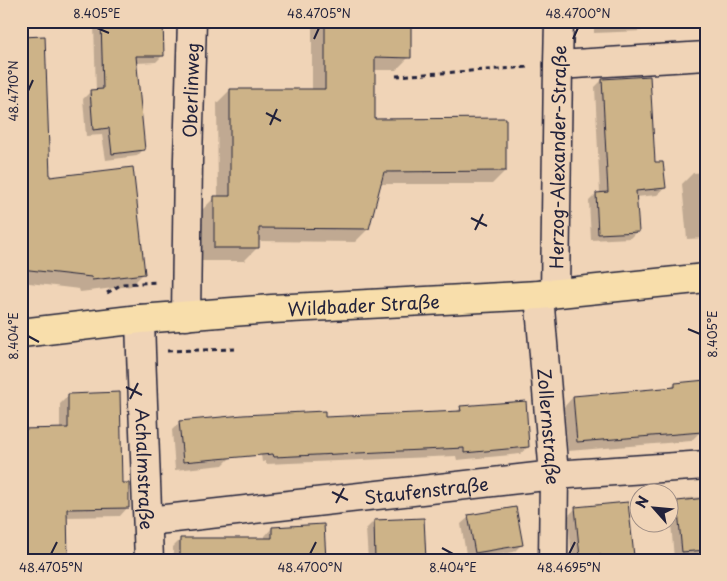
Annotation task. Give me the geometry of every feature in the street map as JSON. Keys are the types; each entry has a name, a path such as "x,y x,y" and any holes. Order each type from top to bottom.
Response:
{"main road":[{"name":"Wildbader Straße","path":"21,333 140,319 272,309 547,294 706,278"}],"street":[{"name":"Oberlinweg","path":"186,316 192,21"},
{"name":"Herzog-Alexander-Straße","path":"547,294 560,21"},
{"path":"558,65 706,56"},
{"name":"Zollernstraße","path":"547,294 554,475 553,560"},
{"name":"Achalmstraße","path":"140,319 149,560"},
{"name":"Staufenstraße","path":"148,521 554,475 706,465"}],"path":[{"path":"396,76 558,65"}],"building":[{"path":"101,21 163,21 164,56 136,56 145,150 112,154 109,128 93,130 90,90 103,89"},
{"path":"325,21 411,21 411,58 375,57 375,119 506,118 506,171 384,172 369,229 259,228 259,248 214,248 214,196 230,196 230,89 325,89"},
{"path":"45,36 50,177 133,167 145,274 92,280 91,277 21,269 21,37"},
{"path":"650,76 655,162 663,162 666,188 636,191 639,232 598,234 596,193 608,192 602,79"},
{"path":"706,380 706,425 701,426 702,432 577,442 573,396 675,387 675,383"},
{"path":"120,392 122,483 129,483 129,508 67,509 68,560 21,560 21,429 68,428 68,394"},
{"path":"526,401 529,447 464,453 464,448 274,457 273,454 183,462 179,421 243,415 325,411 325,417 461,411 460,406"},
{"path":"706,498 706,550 682,552 680,501"},
{"path":"628,502 630,534 632,534 634,556 602,559 601,555 580,557 575,507"},
{"path":"516,507 523,545 475,553 468,515"},
{"path":"424,518 426,560 375,560 374,520"},
{"path":"324,524 326,560 180,560 180,538 272,538 272,527"}]}
